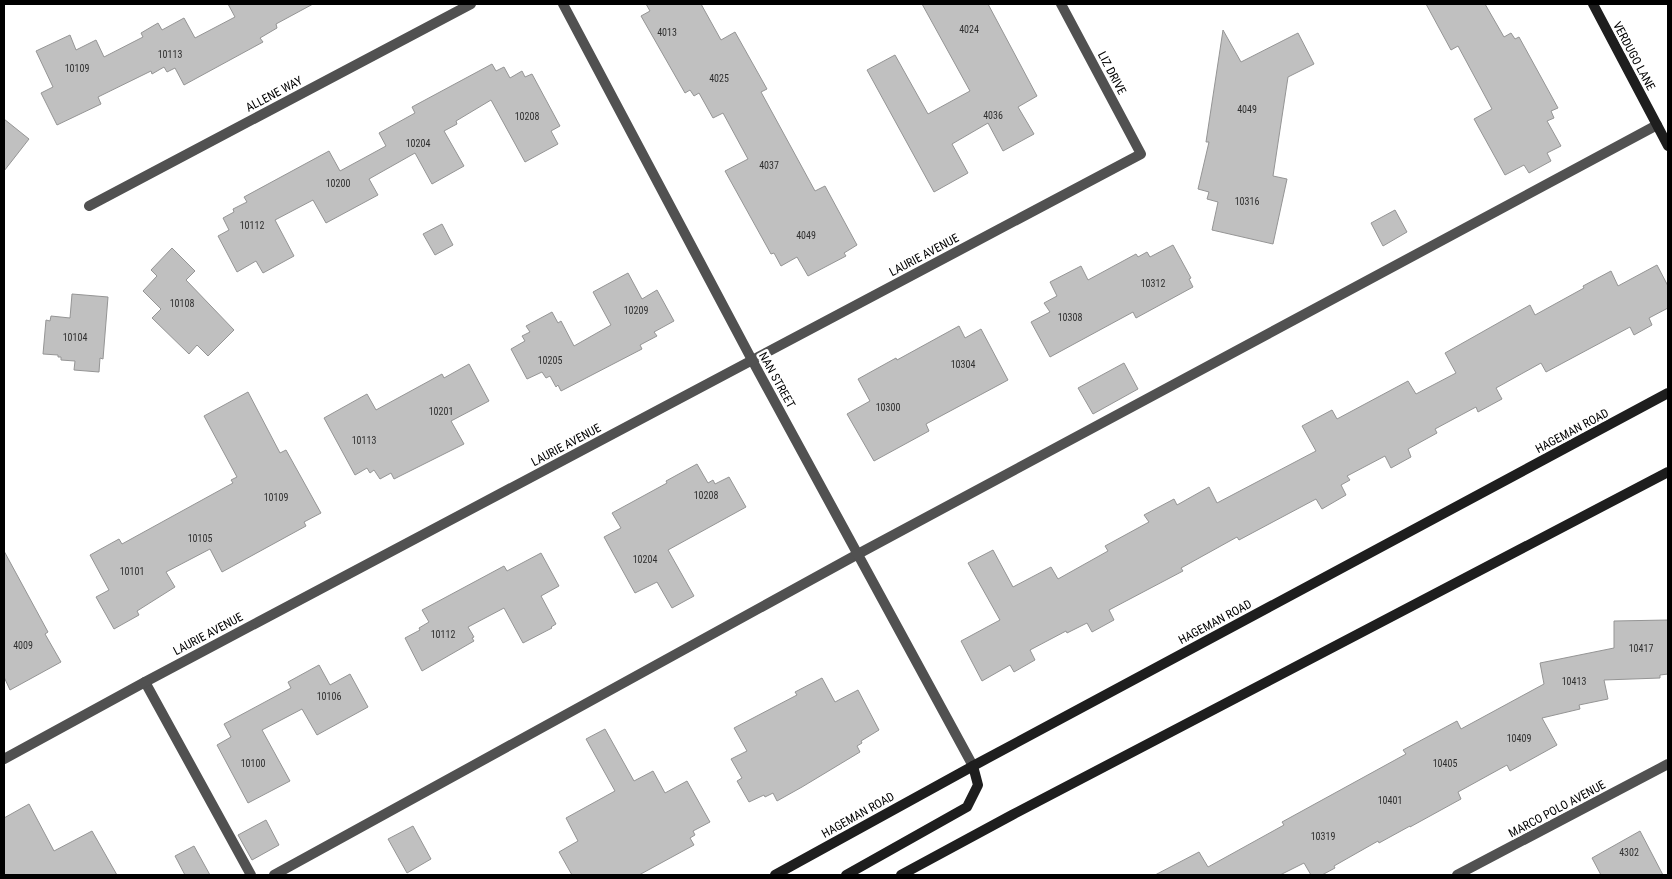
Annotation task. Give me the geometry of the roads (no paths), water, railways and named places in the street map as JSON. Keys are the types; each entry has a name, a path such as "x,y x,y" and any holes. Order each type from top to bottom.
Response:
{"main road":[{"name":"VERDUGO LANE","path":"1593,4 1668,146"},
{"name":"HAGEMAN ROAD","path":"774,875 1668,394"},
{"path":"901,875 1021,810 1668,472"},
{"path":"846,875 967,807 978,785 974,766"}],"street":[{"name":"ALLENE WAY","path":"89,206 471,4"},
{"name":"NAN STREET","path":"563,4 752,360 974,766"},
{"name":"LIZ DRIVE","path":"1061,4 1140,154"},
{"path":"274,875 858,554 1657,125"},
{"name":"LAURIE AVENUE","path":"4,758 1140,154"},
{"path":"145,682 251,875"},
{"name":"MARCO POLO AVENUE","path":"1458,875 1668,764"}]}
